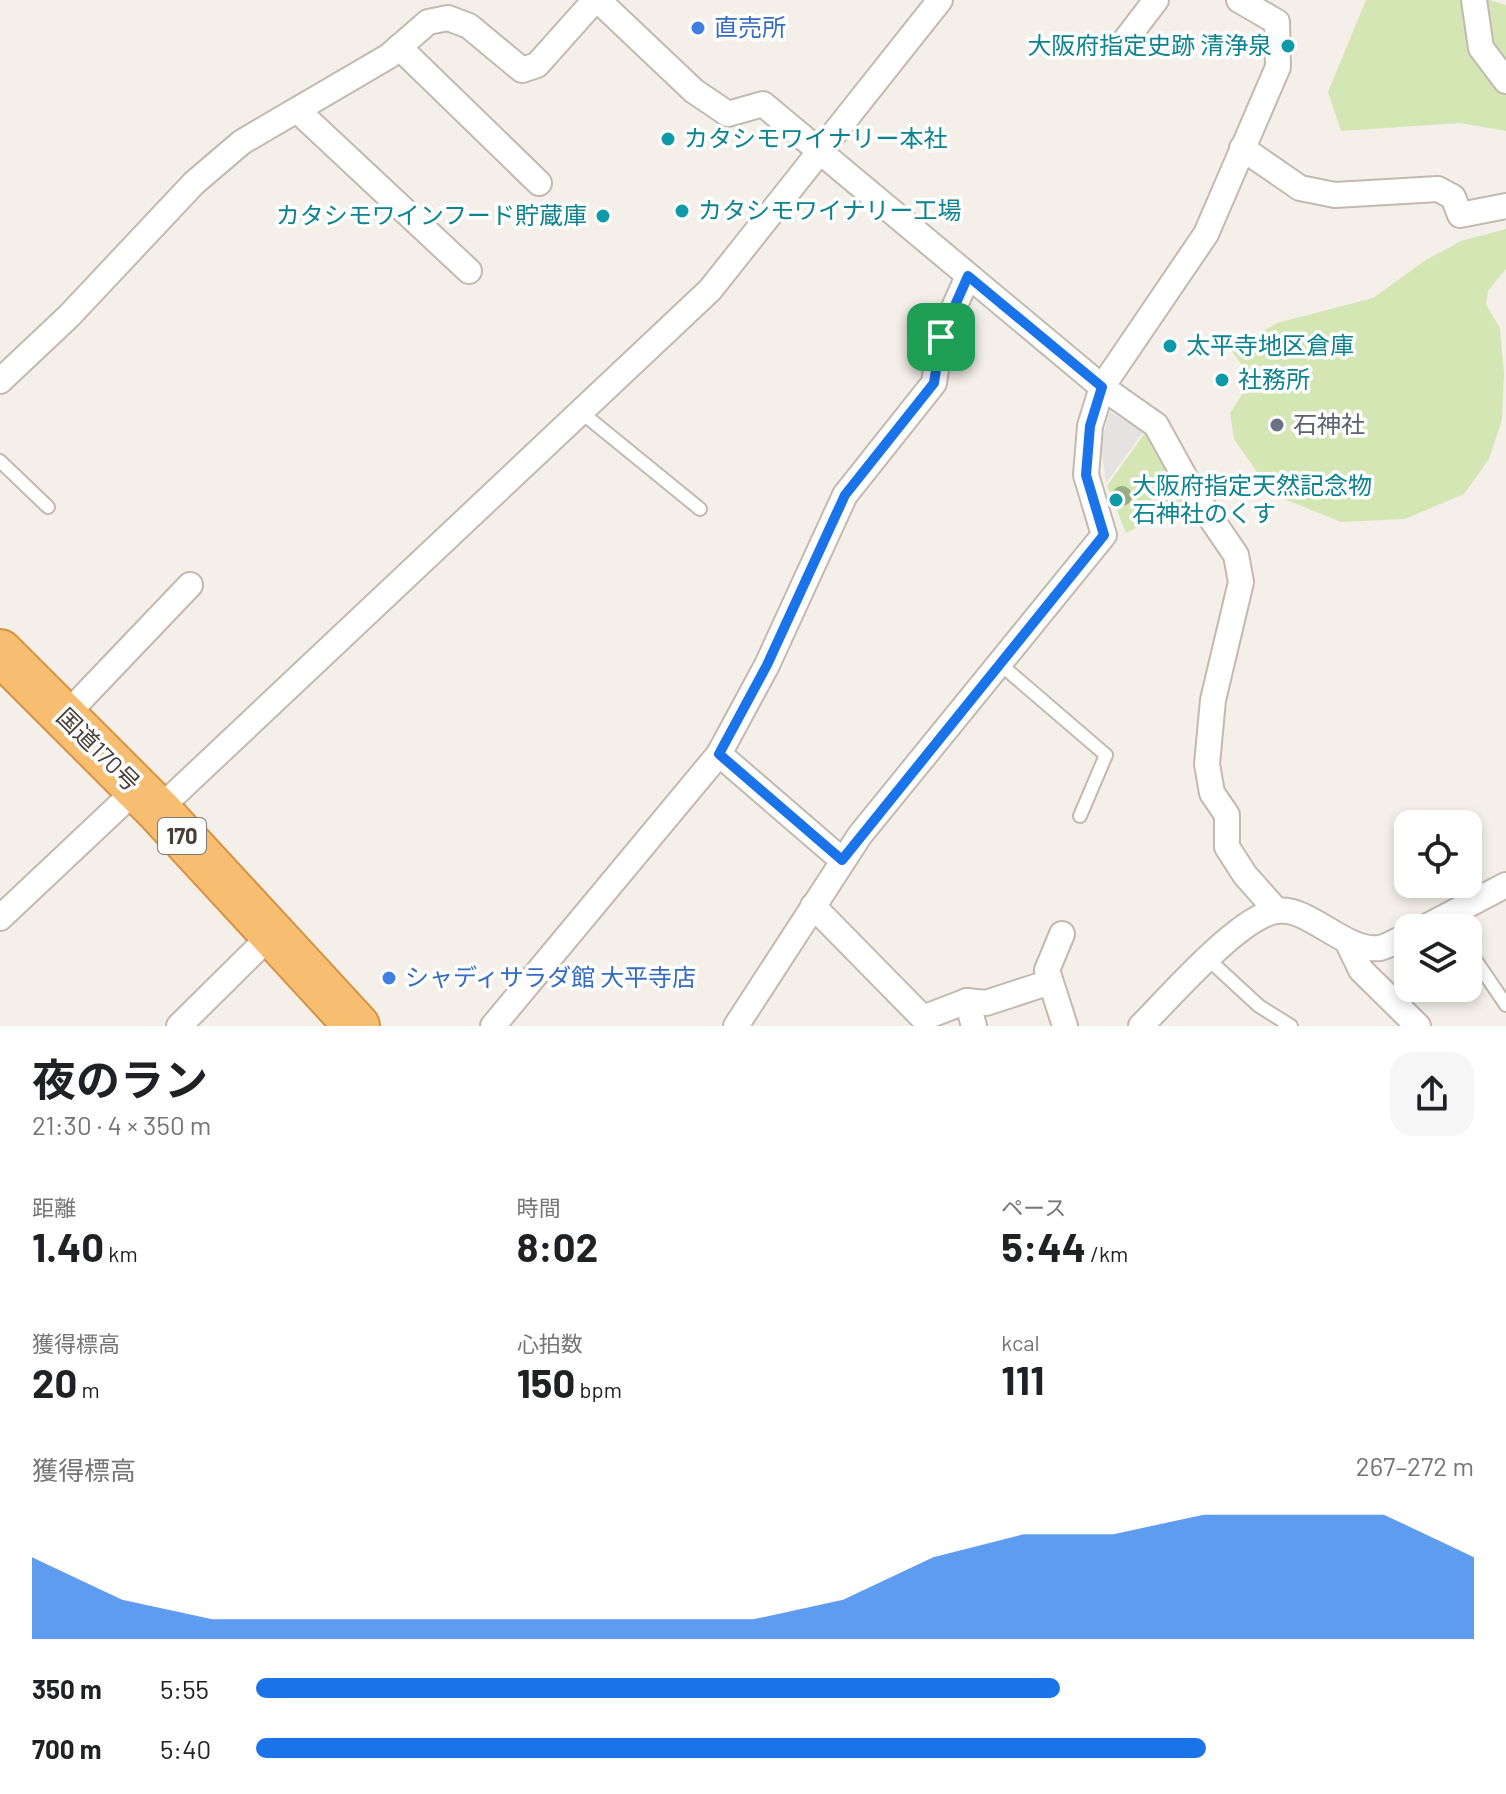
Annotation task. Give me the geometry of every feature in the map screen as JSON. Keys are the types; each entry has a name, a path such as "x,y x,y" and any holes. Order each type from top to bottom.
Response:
{"highway":[{"name":"国道170号","path":"0,652 148,799 357,1026"}],"street":[{"path":"0,381 69,316 194,183 242,142 298,111 399,47 440,9 469,26 522,70 537,65 597,0 694,91 728,114 763,104 821,149 1102,387 1156,425 1241,567 1241,582 1213,700 1207,764 1212,793 1227,815 1227,847 1245,875 1277,911"},
{"path":"0,918 148,799 581,412 710,290 940,0"},
{"path":"1124,42 1156,0"},
{"path":"736,1026 842,860 1104,535 1086,475 1090,426 1102,387 1206,234 1278,67 1277,22 1239,0"},
{"path":"1474,0 1481,48 1506,81"},
{"path":"399,47 539,183"},
{"path":"298,111 469,271"},
{"path":"1242,148 1274,173 1300,188 1335,195 1438,189 1453,197 1460,215 1506,206"},
{"path":"493,1026 719,754 767,665 845,495 934,383 941,337 968,276"},
{"path":"65,716 190,585"},
{"path":"719,754 842,860"},
{"path":"1463,914 1506,885"},
{"path":"813,906 923,1018 967,1001 986,1003 1050,982"},
{"path":"1141,1026 1250,921 1277,911 1293,912 1347,941 1379,948 1394,941"},
{"path":"183,1025 272,934"},
{"path":"1062,934 1047,970 1065,1026"},
{"path":"1347,941 1361,970 1418,1026"},
{"path":"967,1001 974,1026"}],"lane":[{"path":"581,412 700,509"},
{"path":"0,461 48,507"},
{"path":"1000,664 1106,755 1080,816"},
{"path":"1208,959 1259,1006 1291,1026"},
{"path":"1482,970 1506,1005"}],"green space":[{"path":"1366,0 1490,0 1506,5 1506,131 1460,123 1341,131 1328,92"},
{"path":"1506,229 1506,269 1488,291 1486,304 1500,328 1504,374 1502,420 1489,459 1464,494 1405,519 1341,522 1272,494 1234,439 1230,413 1252,379 1231,350 1277,323 1373,298 1426,260 1461,241"},
{"path":"1145,433 1190,503 1126,533 1107,486"}],"shaded area":[{"path":"1109,411 1143,432 1106,483 1101,445"}],"place":[{"name":"直売所","path":"698,28"},
{"name":"大阪府指定史跡 清浄泉","path":"1288,46"},
{"name":"カタシモワイナリー本社","path":"668,139"},
{"name":"カタシモワイナリー工場","path":"682,211"},
{"name":"カタシモワインフード貯蔵庫","path":"603,216"},
{"name":"太平寺地区倉庫","path":"1170,346"},
{"name":"社務所","path":"1222,380"},
{"name":"石神社","path":"1277,425"},
{"name":"大阪府指定天然記念物 石神社のくす","path":"1116,500"},
{"name":"シャディサラダ館 大平寺店","path":"389,978"}],"route":[{"path":"968,276 1102,387 1090,426 1086,475 1104,535 842,860 719,754 767,665 845,495 934,383 941,337 968,276"}]}
